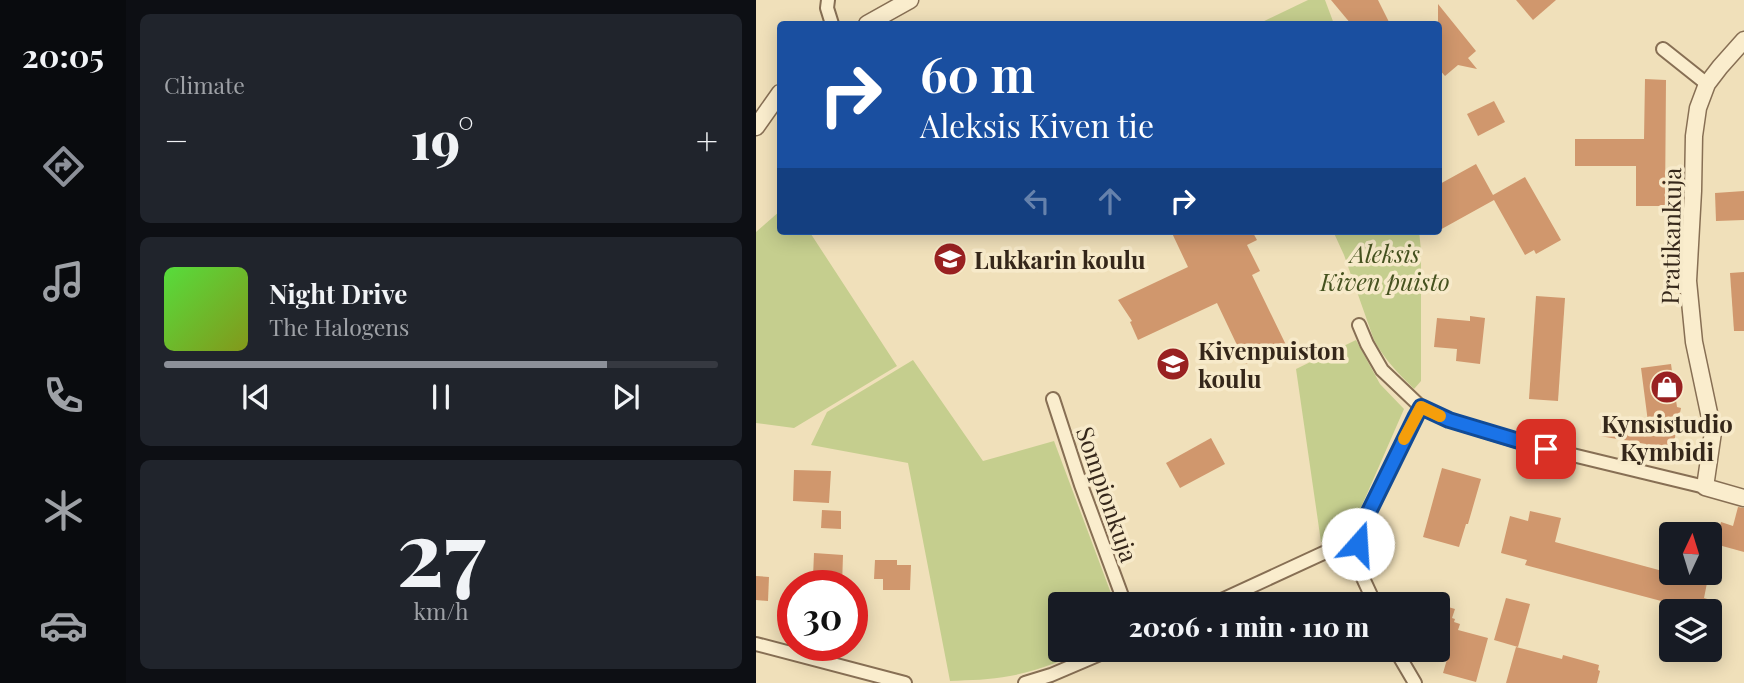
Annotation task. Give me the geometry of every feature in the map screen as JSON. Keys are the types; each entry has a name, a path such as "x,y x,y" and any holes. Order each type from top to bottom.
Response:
{"street":[{"path":"828,0 827,8 831,21"},
{"path":"872,21 910,0"},
{"name":"Pratikankuja","path":"1704,487 1713,432 1694,342 1688,281 1694,136 1698,108 1707,84 1744,40"},
{"path":"1663,49 1707,84"},
{"path":"756,127 777,97"},
{"path":"1359,325 1382,370 1421,407 1449,420 1527,444 1744,498"},
{"name":"Sompionkuja","path":"1053,399 1121,592"},
{"path":"1369,592 1362,576 1358,544 1363,524 1421,407"},
{"path":"1239,592 1330,550 1358,544"},
{"path":"756,644 905,683"},
{"path":"1025,683 1051,676 1083,662"},
{"path":"1401,662 1415,683"}],"green space":[{"path":"1308,0 1325,0 1333,21 1264,21"},
{"path":"777,214 777,235 812,235 897,366 794,428 756,423 756,232"},
{"name":"Aleksis Kiven puisto","path":"1335,235 1419,235 1421,381 1414,389 1387,360 1374,340"},
{"path":"1356,340 1380,384 1404,409 1356,519 1321,542 1296,369"},
{"path":"913,360 983,461 1054,441 1111,592 1048,592 1048,662 1057,662 1020,674 950,681 908,463 811,445 827,412"}],"building":[{"path":"1331,0 1378,0 1388,21 1348,21"},
{"path":"1516,0 1556,0 1533,20"},
{"path":"1438,4 1476,51 1468,58 1477,69 1458,65 1445,76 1442,73 1442,21 1438,21"},
{"path":"1645,79 1666,80 1665,206 1636,206 1636,166 1575,166 1575,139 1644,139"},
{"path":"1494,101 1505,122 1478,136 1467,114"},
{"path":"1476,164 1493,195 1525,177 1561,240 1536,254 1534,250 1525,255 1494,200 1442,229 1442,183"},
{"path":"1744,191 1744,220 1716,221 1715,193"},
{"path":"1173,235 1254,235 1257,240 1247,245 1260,271 1252,275 1286,345 1246,364 1217,303 1138,340 1130,322 1132,321 1118,300 1188,267"},
{"path":"1744,272 1744,331 1734,331 1730,273"},
{"path":"1536,296 1565,298 1558,401 1529,399"},
{"path":"1470,316 1485,318 1480,364 1456,361 1457,349 1434,347 1437,318 1470,321"},
{"path":"1671,364 1677,407 1681,408 1672,452 1646,447 1646,444 1600,436 1601,414 1648,422 1641,368"},
{"path":"1211,438 1225,464 1180,488 1166,463"},
{"path":"1442,468 1481,479 1459,547 1423,537"},
{"path":"794,470 831,471 829,503 793,501"},
{"path":"1738,507 1744,508 1744,552 1722,546 1722,522 1733,526"},
{"path":"822,510 841,511 841,529 821,528"},
{"path":"1530,511 1561,518 1555,542 1659,570 1659,585 1707,585 1704,598 1708,599 1659,600 1525,565 1527,560 1501,553 1510,516 1528,521"},
{"path":"814,553 843,555 843,570 813,570"},
{"path":"875,560 897,560 897,565 911,565 910,590 883,590 883,579 874,579"},
{"path":"756,576 769,577 768,601 756,600"},
{"path":"1506,598 1530,604 1518,647 1494,640"},
{"path":"1450,608 1455,609 1452,618 1460,624 1458,630 1488,638 1476,682 1443,673 1446,662 1450,662"},
{"path":"1516,647 1562,659 1563,655 1599,665 1597,683 1506,683"}],"slow traffic":[{"path":"1404,439 1421,407 1440,416"}],"place":[{"name":"Lukkarin koulu","path":"950,259"},
{"name":"Kivenpuiston koulu","path":"1173,364"},
{"name":"Kynsistudio Kymbidi","path":"1667,387"}],"route":[{"path":"1358,544 1363,524 1421,407 1449,420 1546,449"}]}
